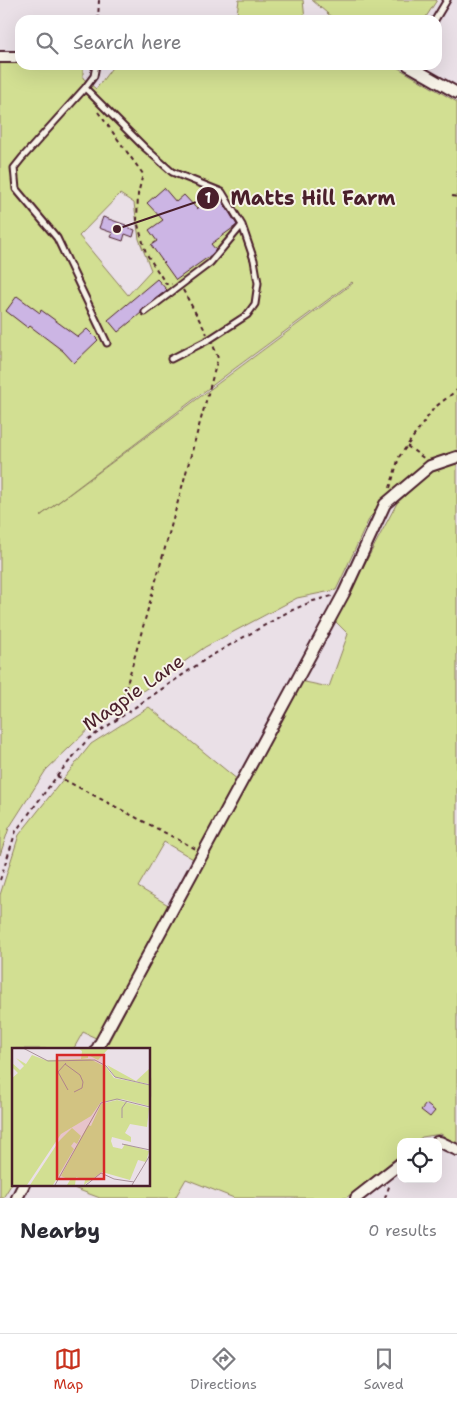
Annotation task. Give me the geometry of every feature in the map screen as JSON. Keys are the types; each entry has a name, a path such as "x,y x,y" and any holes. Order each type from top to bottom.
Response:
{"street":[{"path":"0,57 15,57"},
{"path":"417,70 457,93"},
{"path":"98,1048 344,593 385,504 430,466 457,457"},
{"path":"442,1143 457,1150"},
{"path":"356,1198 397,1166"},
{"path":"17,1198 23,1186"}],"lane":[{"path":"438,15 446,0"},
{"path":"95,70 94,76 86,88 14,168 16,189 57,238 108,343"},
{"path":"86,88 144,147 172,172 222,192 242,225 254,260 258,283 255,304 247,315 210,339 171,359"},
{"path":"145,312 210,263 242,225"}],"path":[{"path":"98,15 99,0"},
{"path":"94,105 144,174 138,194 137,221 146,253 166,284 181,285 218,358 117,720"},
{"path":"452,196 457,197"},
{"path":"385,504 398,457 434,408 457,390"},
{"path":"407,446 424,459 429,459"},
{"name":"Magpie Lane","path":"0,880 16,831 56,776 87,740 209,657 288,612 313,601 344,593"},
{"path":"56,776 203,853"},
{"path":"385,1198 390,1186 388,1174"}],"green space":[{"path":"239,0 303,0 304,15 237,15"},
{"path":"312,0 437,0 427,15 329,15"},
{"path":"0,63 15,63 15,70 83,70 83,78 96,89 110,70 402,70 457,102 457,451 429,460 370,517 336,590 297,598 205,647 95,723 46,770 9,828 0,855","holes":["120,194 134,203 139,239 151,270 128,295 79,236","353,283 40,516 234,369"]},
{"path":"457,462 457,1145 441,1134 421,1138 397,1138 397,1157 346,1198 234,1198 186,1179 175,1198 100,1198 68,1186 150,1186 150,1048 106,1048 300,681 329,687 348,634 333,619 344,603 397,503 431,472"},
{"path":"149,707 238,780 195,860 164,842 138,887 170,906 98,1039 83,1032 74,1048 12,1048 12,1183 3,1198 0,1198 0,895 19,835 91,744"}],"building":[{"path":"164,188 176,202 184,195 197,209 216,194 237,225 211,244 216,250 211,255 176,280 151,245 157,241 149,230 163,220 147,203"},
{"path":"103,217 135,230 133,237 125,234 123,241 111,237 113,233 99,228"},
{"path":"157,279 167,290 142,309 141,313 118,332 108,320"},
{"path":"17,296 40,313 41,310 78,337 87,329 98,340 74,363 63,351 30,326 28,328 6,311"},
{"path":"426,1104 435,1111 430,1117 421,1110"}],"place":[{"name":"Matts Hill Farm","path":"117,229"}]}
